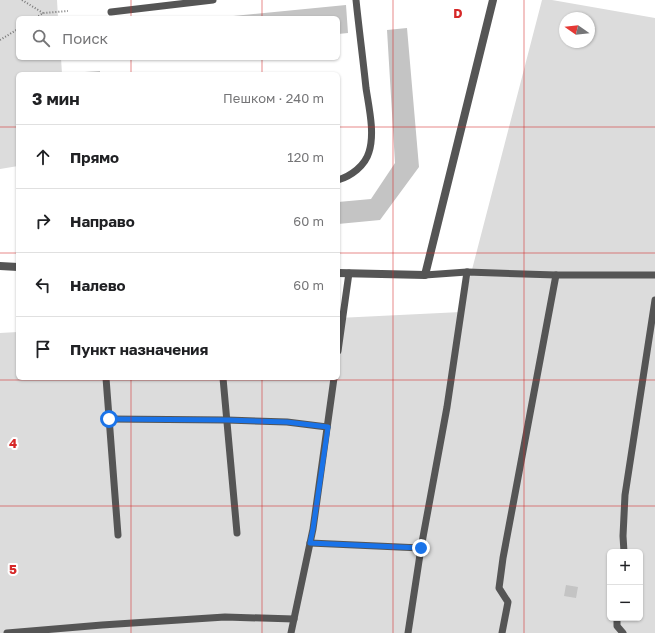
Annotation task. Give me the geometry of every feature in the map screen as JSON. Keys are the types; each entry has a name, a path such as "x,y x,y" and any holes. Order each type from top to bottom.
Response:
{"street":[{"path":"340,273 425,275 493,0"},
{"path":"0,266 16,267"}],"lane":[{"path":"111,12 213,0"},
{"path":"340,179 362,166 369,154 371,142 370,120 356,0"},
{"path":"425,275 467,272 556,275 655,274"},
{"path":"408,633 421,548 447,408 467,272"},
{"path":"340,336 349,273"},
{"path":"502,633 508,602 499,588 503,558 556,275"},
{"path":"624,549 625,495 655,300"},
{"path":"106,380 118,535"},
{"path":"223,380 237,533"},
{"path":"290,633 313,529 334,380"},
{"path":"109,419 287,422 328,427"},
{"path":"310,543 421,548"},
{"path":"7,633 225,617 294,619"},
{"path":"617,621 617,626 623,633"}],"path":[{"path":"22,0 43,13"},
{"path":"39,16 43,13 68,11"},
{"path":"0,40 16,30"}],"shaded area":[{"path":"0,0 57,0 58,16 16,16 16,60 61,60 62,72 16,72 16,166 0,169"},
{"path":"542,0 552,0 655,18 655,633 0,633 0,333 16,332 16,380 340,380 340,318 461,312"}],"building":[{"path":"346,5 348,33 340,34 340,16 233,16"},
{"path":"407,28 419,167 380,220 340,224 340,202 371,199 395,163 387,30"},
{"path":"566,585 578,587 576,598 564,596"}],"route":[{"path":"109,419 287,422 328,427 310,543 421,548"}]}
